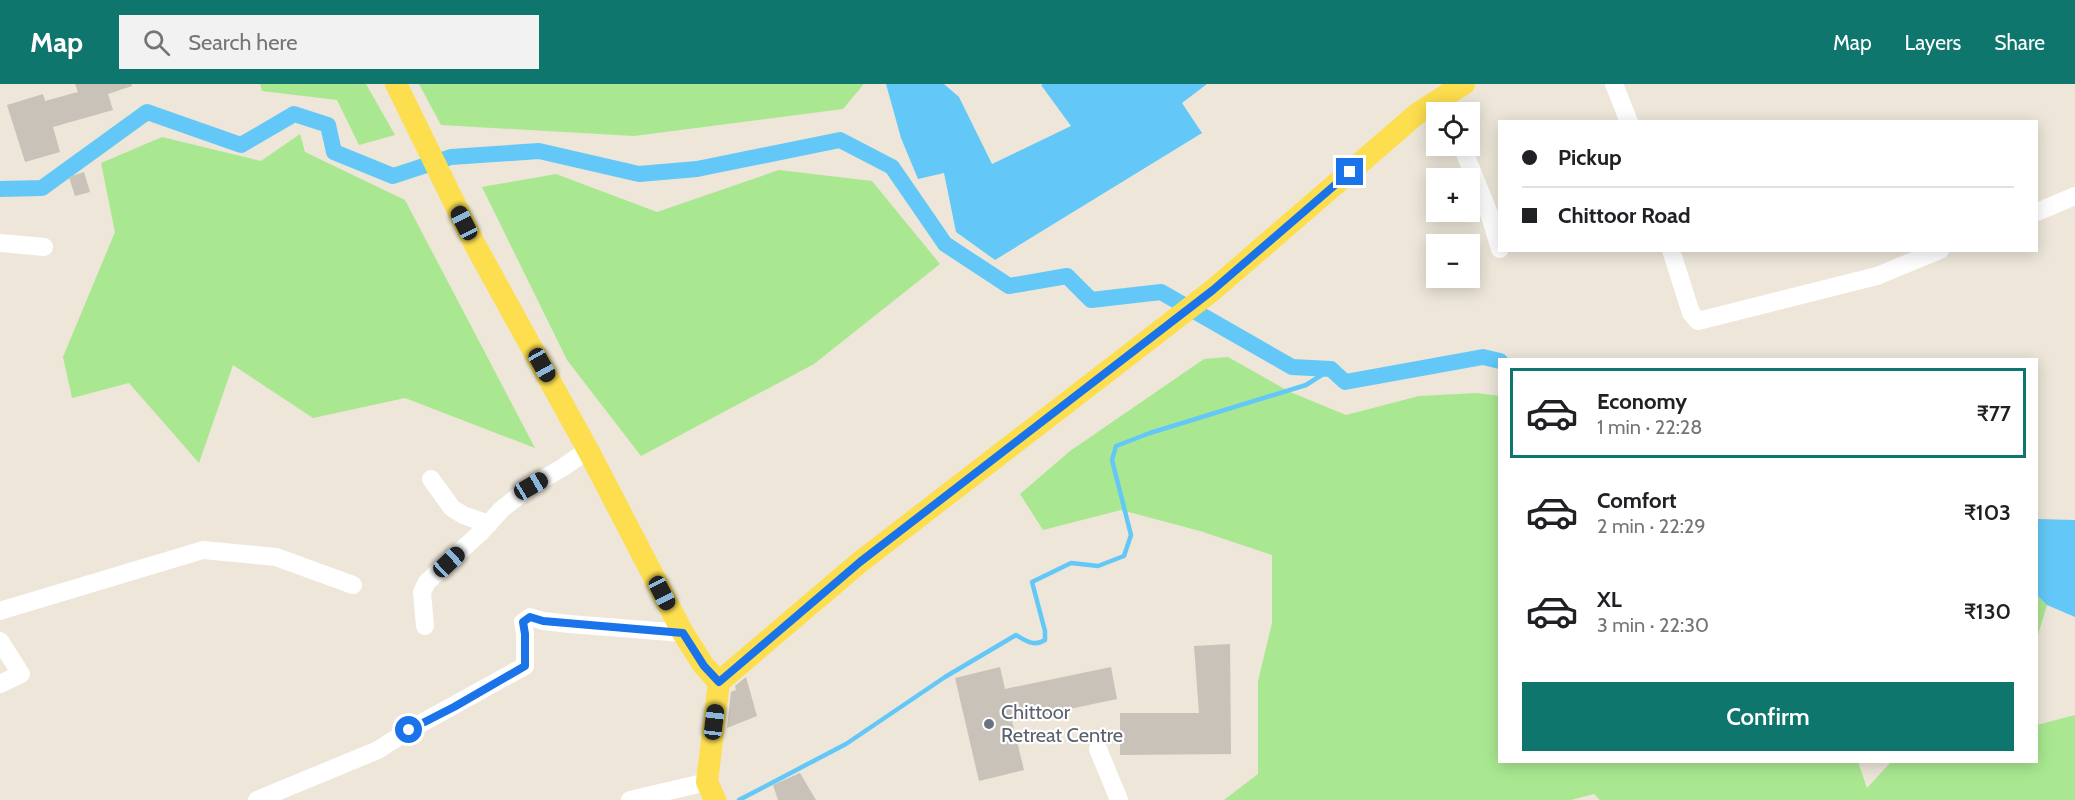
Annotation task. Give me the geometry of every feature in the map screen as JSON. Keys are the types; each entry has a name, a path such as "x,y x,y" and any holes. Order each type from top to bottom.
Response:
{"main road":[{"path":"396,84 474,243 588,450 683,633 704,666 719,682"},
{"path":"1449,102 1464,84"},
{"path":"711,791 719,682 860,562 1213,290 1418,113 1426,111"}],"street":[{"path":"1614,84 1628,120"},
{"path":"1466,156 1490,216 1498,244"},
{"path":"2038,212 2075,196"},
{"path":"0,243 44,247"},
{"path":"1672,252 1691,313 1698,321 1876,276 1935,252"},
{"path":"425,626 422,592 427,582 502,509 531,486 588,450"},
{"path":"431,479 452,508 463,515 489,524"},
{"path":"0,611 203,550 276,557 353,585"},
{"path":"262,799 378,750 409,730 525,666 523,622 530,617 561,623 683,633"},
{"path":"0,641 21,674 0,684"},
{"path":"1098,749 1119,800"},
{"path":"630,800 711,791"}],"green space":[{"path":"260,84 366,84 395,135 359,145 337,100 262,91"},
{"path":"419,84 863,85 843,109 634,136 441,125"},
{"path":"300,134 305,152 405,200 535,448 405,398 313,418 233,365 199,463 129,383 72,398 63,357 115,232 101,163 162,137 261,161"},
{"path":"779,170 872,181 940,264 814,364 641,456 567,360 482,187 556,174 657,212"},
{"path":"1228,357 1290,392 1346,415 1419,396 1477,393 1498,396 1498,763 1858,763 1867,788 1890,763 2038,763 2038,725 2075,715 2075,800 1600,800 1594,794 1571,800 1224,800 1258,774 1258,681 1272,623 1272,555 1200,531 1121,510 1043,530 1020,494 1070,451 1204,359"},
{"path":"2038,596 2047,605 2038,635"}],"water":[{"path":"886,84 944,84 959,97 992,164 1071,126 1041,85 1043,84 1207,84 1182,103 1202,133 995,260 956,232 944,173 918,179 901,138"},
{"path":"2038,519 2075,520 2075,617 2047,605 2038,596"}],"building":[{"path":"75,84 131,84 132,86 108,94 113,110 53,127 60,152 25,162 7,105 43,94 45,101 78,92"},
{"path":"84,172 90,192 75,196 69,177"},
{"path":"1230,644 1231,754 1120,755 1120,713 1199,713 1194,646"},
{"path":"1000,667 1005,689 1111,667 1117,699 1012,721 1024,770 979,781 955,678"},
{"path":"746,677 757,716 727,728 731,692 736,690 735,686"},
{"path":"800,773 816,800 778,800 773,785"}],"waterway":[{"path":"0,189 42,188 147,112 241,145 294,114 328,125 334,152 393,176 451,157 539,151 639,174 697,169 840,140 892,167 945,244 1009,286 1067,276 1091,300 1161,292 1292,367 1331,369 1345,382 1483,357 1498,361"},
{"path":"739,800 846,744 945,677 1016,635 1034,643 1045,640 1045,631 1032,582 1071,563 1098,566 1124,556 1131,535 1112,460 1116,446 1150,433 1306,385 1331,369"}],"place":[{"name":"Chittoor Retreat Centre","path":"989,724"}],"route":[{"path":"409,730 525,666 523,622 530,617 570,624 683,633 704,666 719,682 860,562 1213,290 1350,172"}]}
